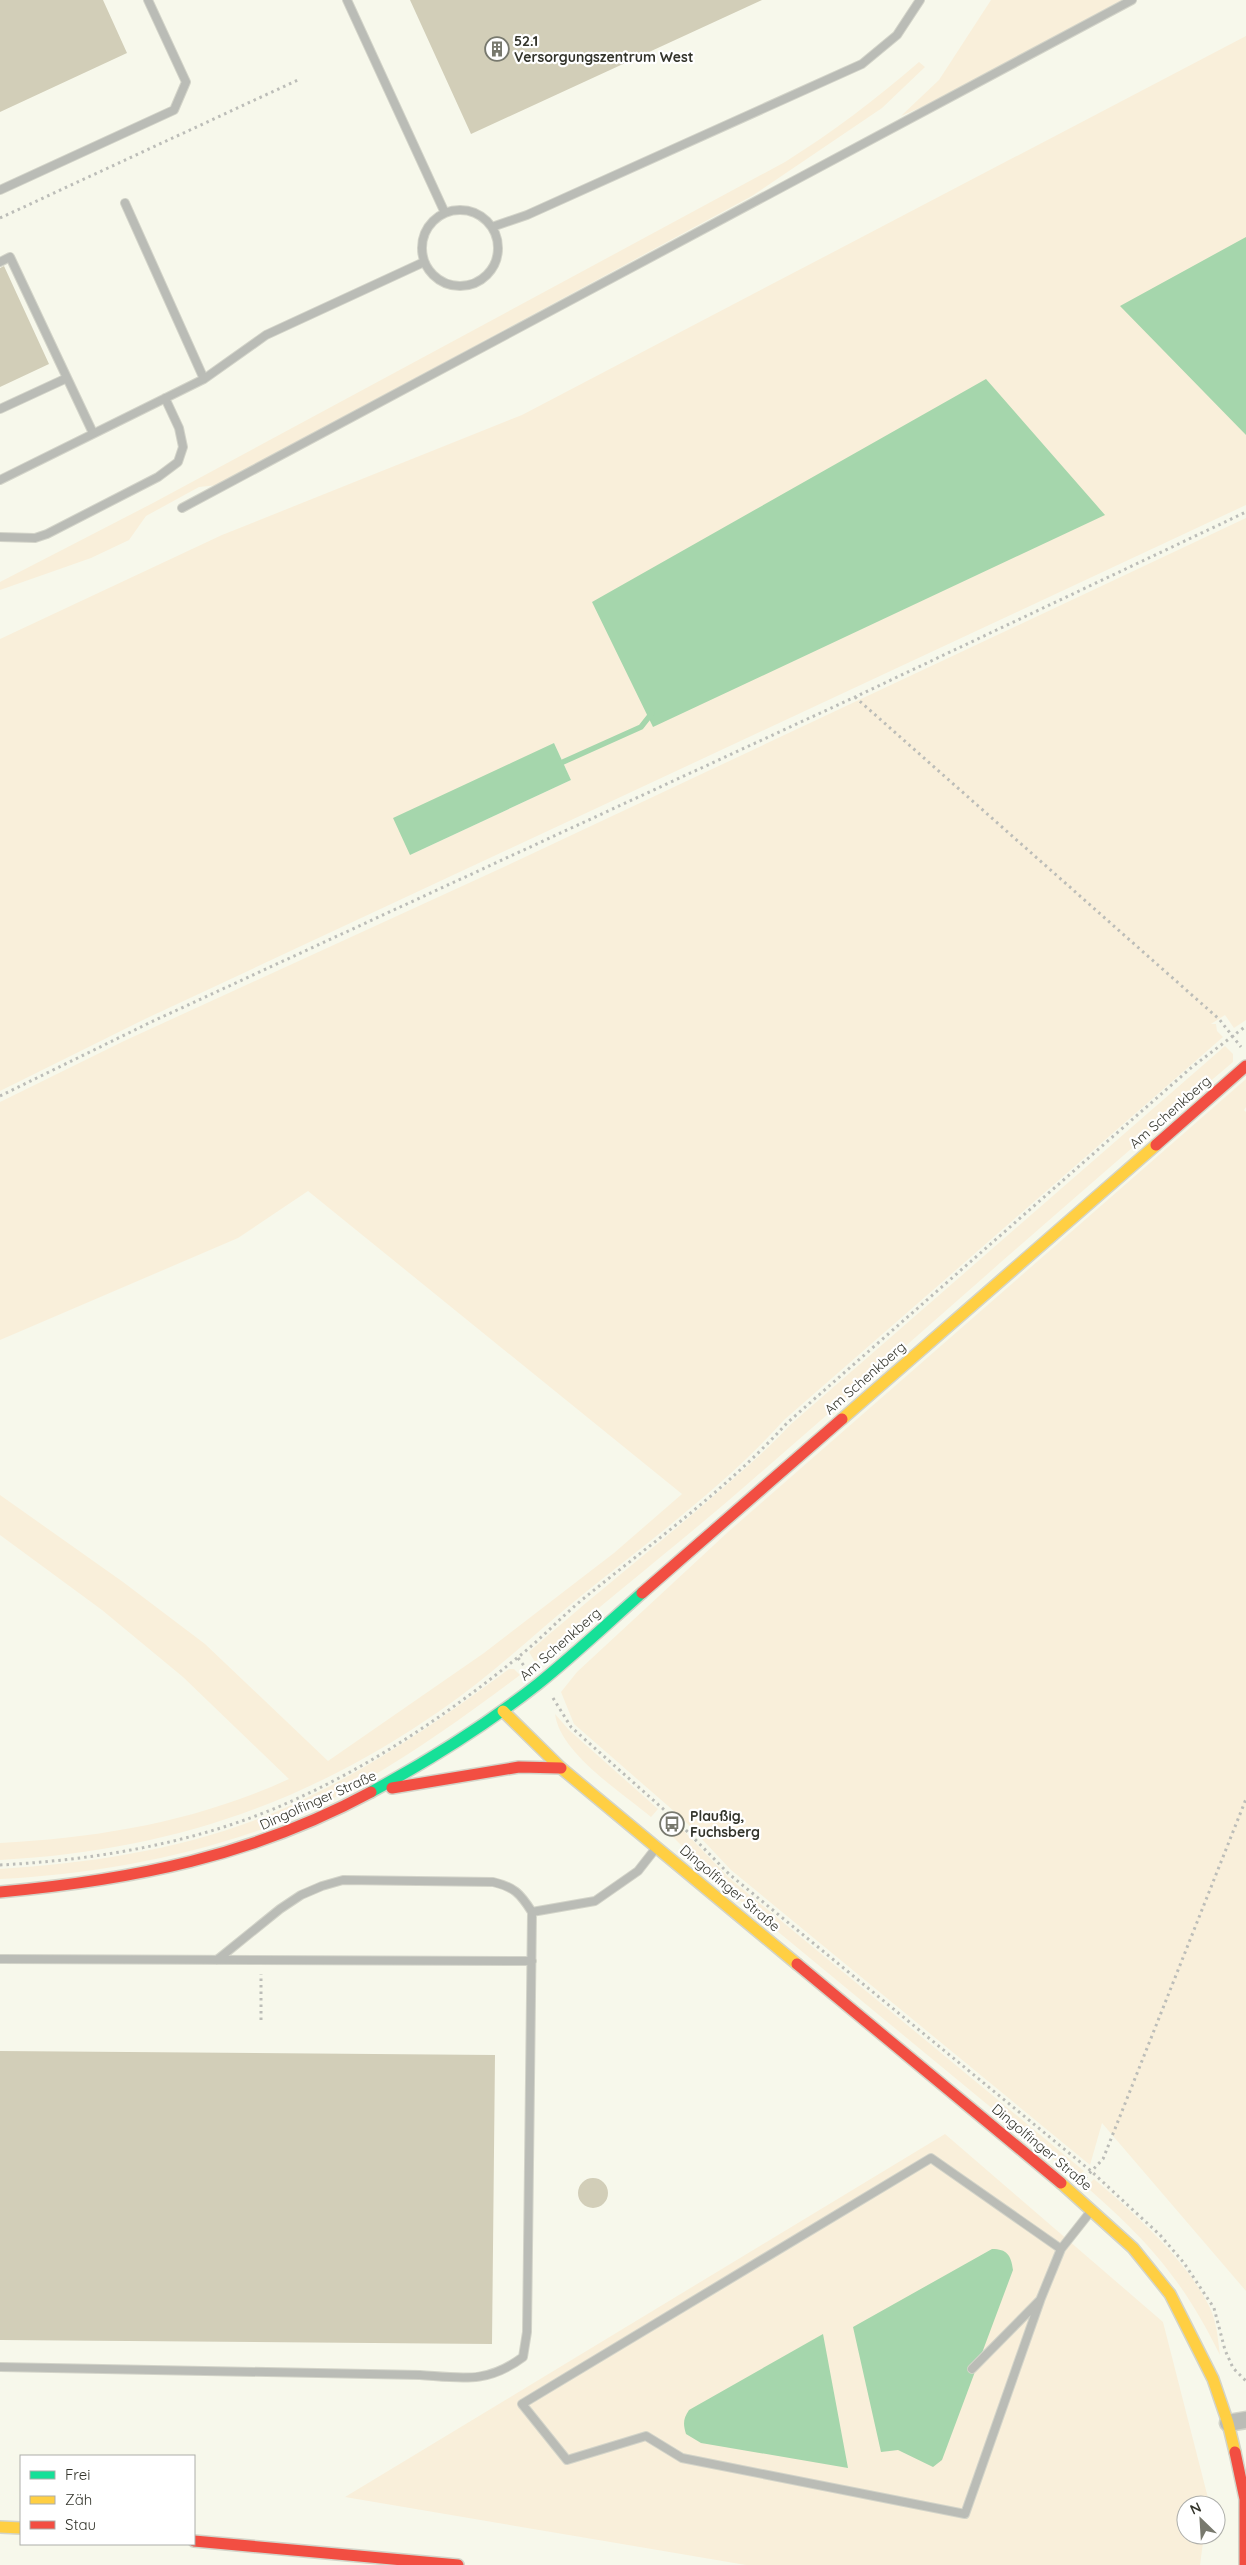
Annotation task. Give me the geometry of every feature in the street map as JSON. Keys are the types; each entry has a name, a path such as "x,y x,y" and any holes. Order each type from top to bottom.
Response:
{"main road":[{"name":"Am Schenkberg","path":"503,1711 539,1683 1246,1066"},
{"name":"Dingolfinger Straße","path":"0,1892 76,1886 158,1872 234,1851 294,1830 381,1789 430,1761 503,1711 561,1768 1072,2192 1134,2248 1170,2294 1213,2379 1228,2423 1245,2499 1245,2565"},
{"path":"381,1789 519,1767 561,1768"},
{"path":"0,2527 20,2528"},
{"path":"195,2541 322,2551 458,2565"}],"street":[{"path":"1228,2423 1246,2420"}],"lane":[{"path":"0,190 174,110 186,82 148,0"},
{"path":"347,0 445,213"},
{"path":"492,227 536,211 862,64 897,35 920,0"},
{"path":"182,508 1132,0"},
{"path":"125,203 204,379"},
{"path":"453,209 466,209 478,214 492,227 499,250 493,267 481,281 467,286 446,284 424,262 421,248 423,234 436,217 445,213 453,209"},
{"path":"0,262 10,257 93,433"},
{"path":"0,480 204,379 266,335 424,262"},
{"path":"0,410 67,378"},
{"path":"0,537 35,538 48,534 158,477 178,462 183,447 179,428 165,398"},
{"path":"532,1912 595,1901 638,1871 657,1847"},
{"path":"0,2367 410,2375 468,2378 489,2376 512,2366 523,2357 527,2332 532,1912 523,1897 509,1886 493,1882 343,1880 301,1894 216,1960"},
{"path":"0,1959 532,1960"},
{"path":"1061,2249 931,2158 522,2404 567,2460 646,2436 682,2458 965,2514 1041,2298 1061,2249 1092,2209"},
{"path":"972,2369 1041,2298"}],"path":[{"path":"0,218 300,79"},
{"path":"0,1096 149,1023 855,697 1246,512"},
{"path":"855,697 1220,1020 1231,1037 1246,1053"},
{"path":"0,1865 54,1862 160,1843 222,1826 284,1804 348,1772 404,1739 443,1713 518,1658 580,1602 673,1527 768,1444 787,1423 824,1390 1192,1067 1246,1026"},
{"path":"518,1658 556,1702 571,1726 679,1823 729,1874 1091,2171 1160,2235 1184,2262 1214,2308 1225,2350 1233,2368 1246,2381"},
{"path":"1072,2192 1103,2159 1128,2100 1246,1798"},
{"path":"261,2020 262,1960"}],"shaded area":[{"path":"991,0 1123,0 933,102 901,116 939,80"},
{"path":"1246,36 1246,505 145,1019 0,1091 0,639 222,535 522,415","holes":["554,743 571,780 410,855"]},
{"path":"919,62 925,67 882,108 752,196 218,485 199,487 146,516 129,540 91,558 0,590 0,582 153,503 785,162 854,115"},
{"path":"1246,237 1246,435 1120,306"},
{"path":"986,379 1105,515 653,727 592,602"},
{"path":"1246,518 1246,1020 1234,1028 1225,1015 1211,1024 1216,1024 1217,1031 1223,1037 784,1420 712,1490 581,1596 495,1669 441,1710 390,1743 338,1772 285,1797 232,1817 177,1834 120,1846 61,1855 0,1860 0,1843 74,1837 148,1825 219,1806 255,1794 289,1779 183,1677 102,1610 0,1535 0,1495 123,1582 205,1644 328,1761 484,1653 614,1553 682,1494 308,1191 238,1238 0,1340 0,1102 124,1041 506,866"},
{"path":"554,743 571,780 410,855 393,818"},
{"path":"1225,1046 1233,1054 1233,1062 724,1504 535,1662 529,1652 715,1495 790,1425"},
{"path":"1246,1079 1246,1107 1244,1110 1246,1112 1246,2291 1102,2123 1090,2165 731,1870 683,1819 574,1724 561,1692 577,1672 728,1532"},
{"path":"509,1669 514,1669 520,1675 451,1725 404,1757 355,1786 293,1817 212,1845 169,1856 83,1871 0,1879 0,1869 73,1862 146,1851 218,1833 287,1807 346,1778 402,1744"},
{"path":"555,1714 569,1730 658,1809 651,1817 609,1784 580,1757 559,1729"},
{"path":"680,1827 728,1877 1084,2171 1080,2175 1073,2175 720,1884 672,1836"},
{"path":"945,2134 1163,2322 1207,2495 1176,2495 1176,2545 1203,2545 1200,2565 746,2565 345,2497"},
{"path":"1094,2179 1159,2239 1189,2274 1213,2315 1220,2355 1193,2306 1164,2265 1131,2228 1090,2190 1090,2183"},
{"path":"992,2249 1001,2250 1007,2254 1011,2260 1013,2270 942,2460 933,2467 898,2450 881,2452 853,2327"},
{"path":"823,2334 848,2468 701,2443 686,2434 684,2422 689,2410"}],"building":[{"path":"0,0 103,0 127,53 0,112"},
{"path":"410,0 762,0 471,134"},
{"path":"4,266 49,364 0,387 0,268"},
{"path":"0,2051 495,2055 492,2344 0,2340"},
{"path":"593,2178 599,2179 607,2187 607,2199 599,2207 593,2208 587,2207 579,2199 578,2193 579,2187 587,2179"}],"waterway":[{"path":"563,762 641,727 652,713"}],"traffic: fast":[{"path":"371,1792 415,1767 498,1714 565,1662 642,1593"}],"traffic: slow":[{"path":"842,1419 1156,1145"},
{"path":"503,1711 561,1768 797,1964"},
{"path":"1061,2183 1133,2248 1170,2294 1213,2379 1228,2423 1235,2452"},
{"path":"0,2527 20,2528"}],"traffic: jam":[{"path":"1156,1145 1246,1066"},
{"path":"642,1593 842,1419"},
{"path":"392,1788 519,1767 561,1768"},
{"path":"0,1892 97,1880 191,1862 237,1849 282,1833 327,1814 371,1792"},
{"path":"797,1964 1061,2183"},
{"path":"1235,2452 1245,2499 1245,2565"},
{"path":"195,2541 458,2565"}],"place":[{"name":"52.1 Versorgungszentrum West","path":"497,49"},
{"name":"Plaußig, Fuchsberg","path":"672,1824"}]}
